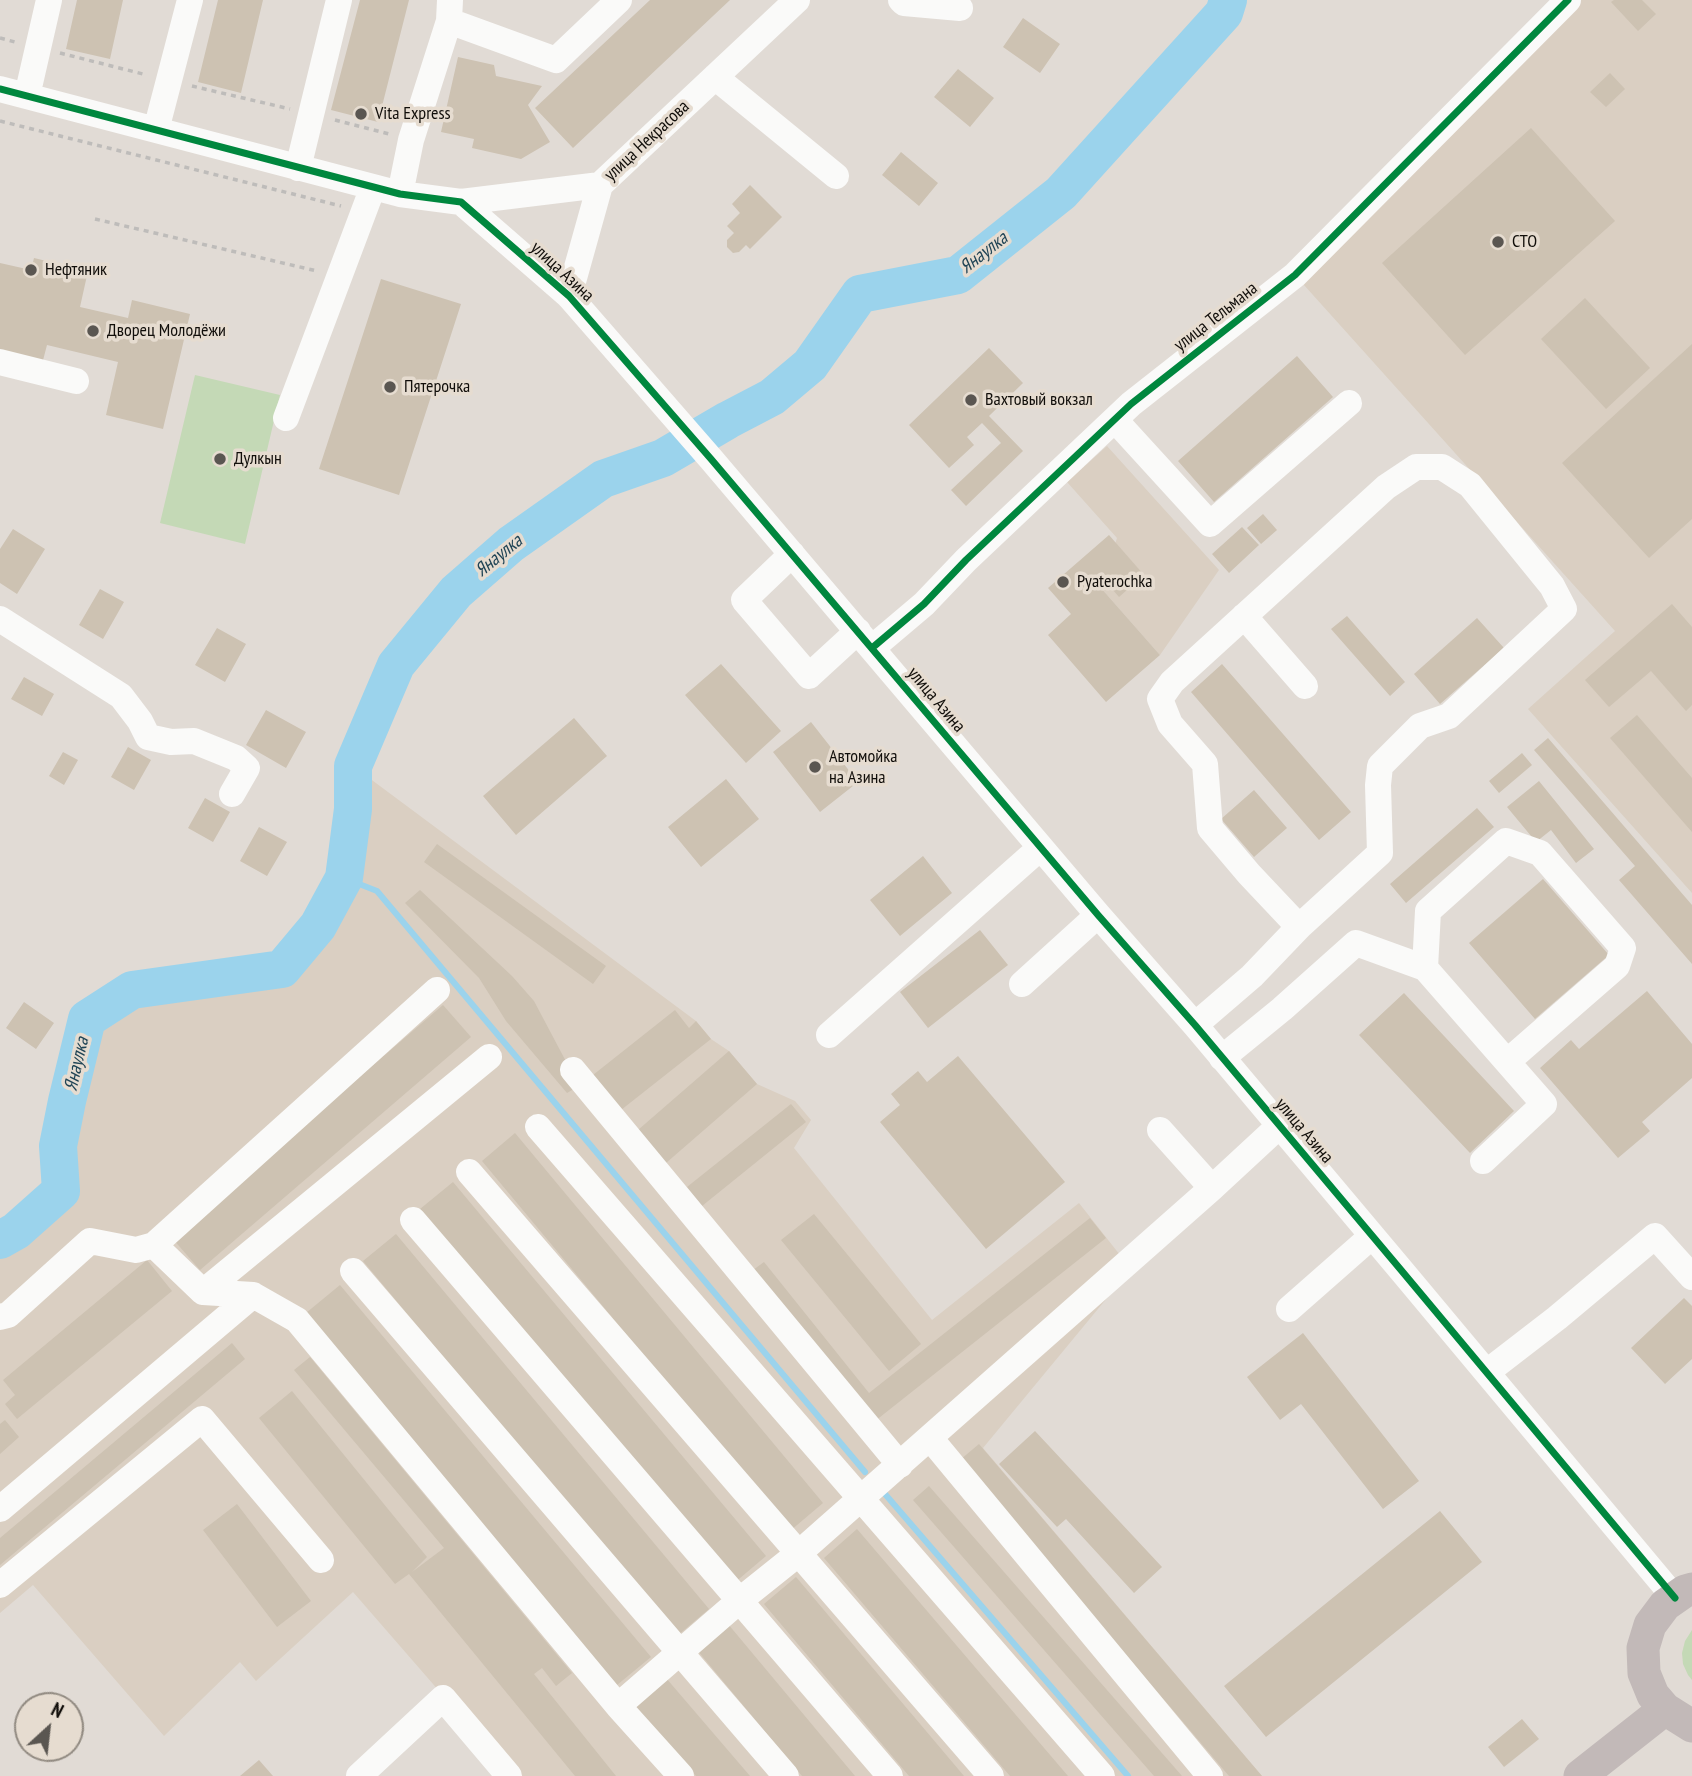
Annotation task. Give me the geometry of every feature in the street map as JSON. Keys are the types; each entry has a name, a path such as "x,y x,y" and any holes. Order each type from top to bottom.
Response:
{"main road":[{"path":"1580,1776 1679,1717 1653,1695 1644,1673 1643,1648 1650,1625 1665,1605 1683,1594"}],"street":[{"path":"27,96 49,0"},
{"path":"156,130 190,0"},
{"path":"298,168 339,0"},
{"path":"400,194 411,139 449,11 556,60 619,0"},
{"name":"улица Некрасова","path":"461,202 600,185 797,0"},
{"path":"901,0 904,3 960,8"},
{"name":"улица Тельмана","path":"792,554 744,600 809,676 924,604 966,560 1131,404 1295,275 1568,0"},
{"path":"715,77 836,176"},
{"path":"0,89 298,168 368,200 400,194 461,202"},
{"path":"569,296 600,185"},
{"path":"286,418 368,200"},
{"name":"улица Азина","path":"461,202 569,296 637,373 1040,848 1195,1025 1487,1372 1683,1594"},
{"path":"0,362 76,381"},
{"path":"1115,420 1210,524 1349,404"},
{"path":"1195,1025 1252,976 1299,927 1380,853 1380,766 1420,726 1449,716 1564,609 1552,586 1470,485 1442,467 1416,467 1386,487 1172,682 1160,699 1170,724 1205,764 1210,828 1299,927"},
{"path":"1244,616 1305,686"},
{"path":"0,619 121,696 148,737 171,742 194,741 236,758 247,768 232,794"},
{"path":"1425,968 1428,911 1506,841 1540,853 1623,948 1617,966 1508,1061"},
{"path":"829,1035 1040,848"},
{"path":"1022,984 1098,915"},
{"path":"1222,1058 1356,943 1425,968 1544,1104 1483,1161"},
{"path":"0,1317 8,1315 90,1241 136,1251 154,1245 437,990"},
{"path":"203,1292 489,1058"},
{"path":"573,1070 900,1465"},
{"path":"618,1706 900,1465 1279,1126"},
{"path":"538,1127 1102,1776"},
{"path":"1160,1130 1212,1188"},
{"path":"469,1172 991,1776"},
{"path":"413,1220 890,1776"},
{"path":"1289,1309 1372,1236"},
{"path":"1487,1372 1655,1236 1692,1277"},
{"path":"154,1245 203,1292 253,1295 298,1320 618,1706 681,1776"},
{"path":"353,1271 786,1776"},
{"path":"0,1509 253,1295"},
{"path":"0,1585 202,1419 321,1560"},
{"path":"930,1438 1210,1776"},
{"path":"359,1776 443,1698 509,1776"}],"path":[{"path":"0,38 411,139"},
{"path":"0,121 368,200"},
{"path":"95,219 339,276"}],"shaded area":[{"path":"1568,0 1692,0 1692,893 1528,709 1615,631 1295,275"},
{"path":"1107,446 1219,570 1160,655 1101,588 1117,538 1067,482"},
{"path":"353,766 696,1021 711,1039 729,1051 757,1084 795,1101 811,1120 794,1148 932,1320 1079,1203 1131,1269 983,1448 1262,1776 513,1776 353,1592 256,1681 240,1662 164,1736 33,1585 0,1613 0,1241 16,1231 60,1191 58,1146 87,1019 132,990 282,969 318,926 344,878 353,809"}],"green space":[{"name":"Дулкын","path":"195,375 280,395 245,544 160,523"},
{"path":"1692,1630 1692,1680 1683,1664 1682,1653"}],"building":[{"path":"77,0 123,0 110,59 66,49"},
{"path":"218,0 263,0 241,93 198,82"},
{"path":"360,0 409,0 378,122 331,110"},
{"path":"650,0 730,0 573,148 535,108"},
{"path":"1642,0 1656,14 1638,31 1611,2"},
{"path":"1023,18 1060,44 1040,73 1003,47"},
{"path":"458,57 494,65 496,76 542,86 528,105 550,142 521,159 472,148 474,139 441,132"},
{"path":"958,69 994,98 970,127 934,97"},
{"path":"1610,73 1625,89 1606,107 1590,92"},
{"name":"СТО","path":"1531,128 1615,221 1465,355 1382,263"},
{"path":"901,152 938,183 919,206 882,175"},
{"path":"750,185 782,217 750,249 746,245 739,252 733,253 727,247 727,240 734,233 727,226 740,213 732,204"},
{"name":"Дворец Молодёжи","path":"34,258 88,271 80,307 128,318 132,300 190,314 163,429 106,415 118,362 47,345 41,368 0,358 0,263 31,270"},
{"name":"Пятерочка","path":"381,279 461,304 399,495 319,469"},
{"path":"1585,298 1650,368 1606,409 1541,339"},
{"path":"1692,344 1692,519 1649,558 1562,463"},
{"name":"Вахтовый вокзал","path":"989,348 1023,383 989,416 1023,451 966,506 951,490 1001,443 982,423 967,437 974,445 949,468 909,425"},
{"path":"1297,356 1333,397 1214,502 1178,461"},
{"path":"1263,514 1277,530 1261,544 1247,528"},
{"path":"1242,527 1259,545 1229,573 1212,554"},
{"path":"13,529 45,549 17,594 0,583 0,549"},
{"path":"1109,535 1144,575 1119,597 1107,583 1101,588 1160,655 1106,702 1048,635 1071,614 1048,588"},
{"path":"100,589 124,602 103,639 79,625"},
{"path":"1672,604 1692,627 1692,705 1686,711 1651,671 1609,707 1585,680"},
{"path":"1347,616 1405,682 1390,696 1331,629"},
{"path":"1477,618 1504,648 1440,704 1414,674"},
{"path":"217,628 246,644 225,682 195,665"},
{"path":"721,664 781,731 746,763 685,695"},
{"path":"1222,664 1351,812 1319,840 1191,692"},
{"path":"24,677 54,694 42,716 11,699"},
{"path":"266,710 306,732 286,768 246,745"},
{"path":"1637,715 1692,778 1692,832 1610,738"},
{"path":"574,718 607,756 516,835 483,796"},
{"name":"Автомойка на Азина","path":"811,722 858,782 820,812 773,752"},
{"path":"1548,738 1692,905 1692,964 1619,880 1635,866 1534,750"},
{"path":"128,747 151,760 134,790 111,777"},
{"path":"63,752 78,760 64,785 49,776"},
{"path":"1522,753 1532,765 1499,793 1489,781"},
{"path":"726,779 759,819 701,867 668,827"},
{"path":"1539,781 1594,849 1576,863 1551,830 1536,842 1507,807"},
{"path":"1254,790 1287,828 1254,857 1221,819"},
{"path":"205,798 230,812 213,842 188,828"},
{"path":"1477,808 1494,827 1406,903 1390,884"},
{"path":"259,827 287,842 267,876 240,861"},
{"path":"437,844 606,966 593,984 424,862"},
{"path":"923,856 952,893 900,936 870,900"},
{"path":"1543,879 1609,955 1535,1019 1469,943"},
{"path":"420,890 512,976 534,1001 579,1086 567,1093 506,1021 479,978 405,903"},
{"path":"980,930 1008,965 928,1028 900,992"},
{"path":"1647,991 1692,1044 1692,1078 1642,1122 1650,1131 1618,1158 1540,1068 1571,1040 1579,1049"},
{"path":"1404,993 1514,1111 1470,1153 1359,1035"},
{"path":"24,1002 54,1023 36,1049 6,1028"},
{"path":"443,1005 471,1037 200,1270 172,1238"},
{"path":"675,1010 689,1028 696,1021 711,1039 621,1110 593,1075"},
{"path":"729,1051 757,1084 666,1163 638,1130"},
{"path":"958,1056 1065,1182 986,1249 880,1122 900,1105 891,1094 918,1071 927,1082"},
{"path":"791,1104 806,1122 702,1206 687,1187"},
{"path":"515,1133 823,1503 790,1531 482,1161"},
{"path":"453,1182 766,1556 733,1584 420,1209"},
{"path":"814,1214 921,1344 889,1371 781,1240"},
{"path":"1090,1218 1106,1238 870,1425 749,1273 764,1262 869,1393"},
{"path":"396,1234 709,1609 677,1636 363,1261"},
{"path":"147,1260 172,1291 17,1419 5,1404 15,1395 3,1380"},
{"path":"340,1285 651,1657 617,1685 306,1313"},
{"path":"1684,1298 1692,1306 1692,1359 1665,1384 1631,1348"},
{"path":"1303,1333 1419,1481 1383,1509 1301,1404 1280,1420 1247,1377"},
{"path":"232,1343 245,1359 0,1565 0,1538"},
{"path":"310,1357 572,1673 556,1686 542,1668 534,1674 616,1776 575,1776 409,1574 395,1584 259,1418 292,1391 427,1557 412,1572 444,1548 294,1370"},
{"path":"5,1420 19,1437 0,1454 0,1424"},
{"path":"1035,1431 1162,1567 1134,1593 1066,1519 1057,1527 999,1464"},
{"path":"979,1444 1262,1776 1229,1776 960,1460"},
{"path":"929,1486 1182,1776 1154,1776 913,1500"},
{"path":"237,1504 311,1601 277,1627 203,1530"},
{"path":"1440,1511 1482,1562 1266,1737 1224,1686"},
{"path":"857,1529 1068,1776 1010,1776 824,1558"},
{"path":"796,1577 964,1776 909,1776 764,1604"},
{"path":"728,1624 855,1776 802,1776 697,1650"},
{"path":"666,1678 750,1776 696,1776 634,1705"},
{"path":"1522,1719 1539,1739 1504,1767 1488,1747"},
{"path":"259,1760 273,1776 240,1776"}],"waterway":[{"name":"Янаулка","path":"0,1240 16,1231 61,1191 58,1146 87,1019 132,990 282,969 318,926 344,878 353,809 353,766 396,665 456,592 511,544 603,479 663,458 772,397 810,365 860,294 958,275 1061,193 1224,13 1228,0"},
{"path":"344,878 377,891 865,1472"},
{"path":"885,1494 1128,1776"}],"cycle path":[{"path":"872,648 924,604 966,560 1131,404 1295,275 1568,0"},
{"path":"0,89 400,194 461,202 569,296 1195,1025 1675,1598"}],"place":[{"name":"Vita Express","path":"361,114"},
{"name":"СТО","path":"1498,242"},
{"name":"Нефтяник","path":"31,270"},
{"name":"Дворец Молодёжи","path":"93,331"},
{"name":"Пятерочка","path":"390,387"},
{"name":"Вахтовый вокзал","path":"971,400"},
{"name":"Дулкын","path":"220,459"},
{"name":"Pyaterochka","path":"1063,582"},
{"name":"Автомойка на Азина","path":"815,767"}]}
